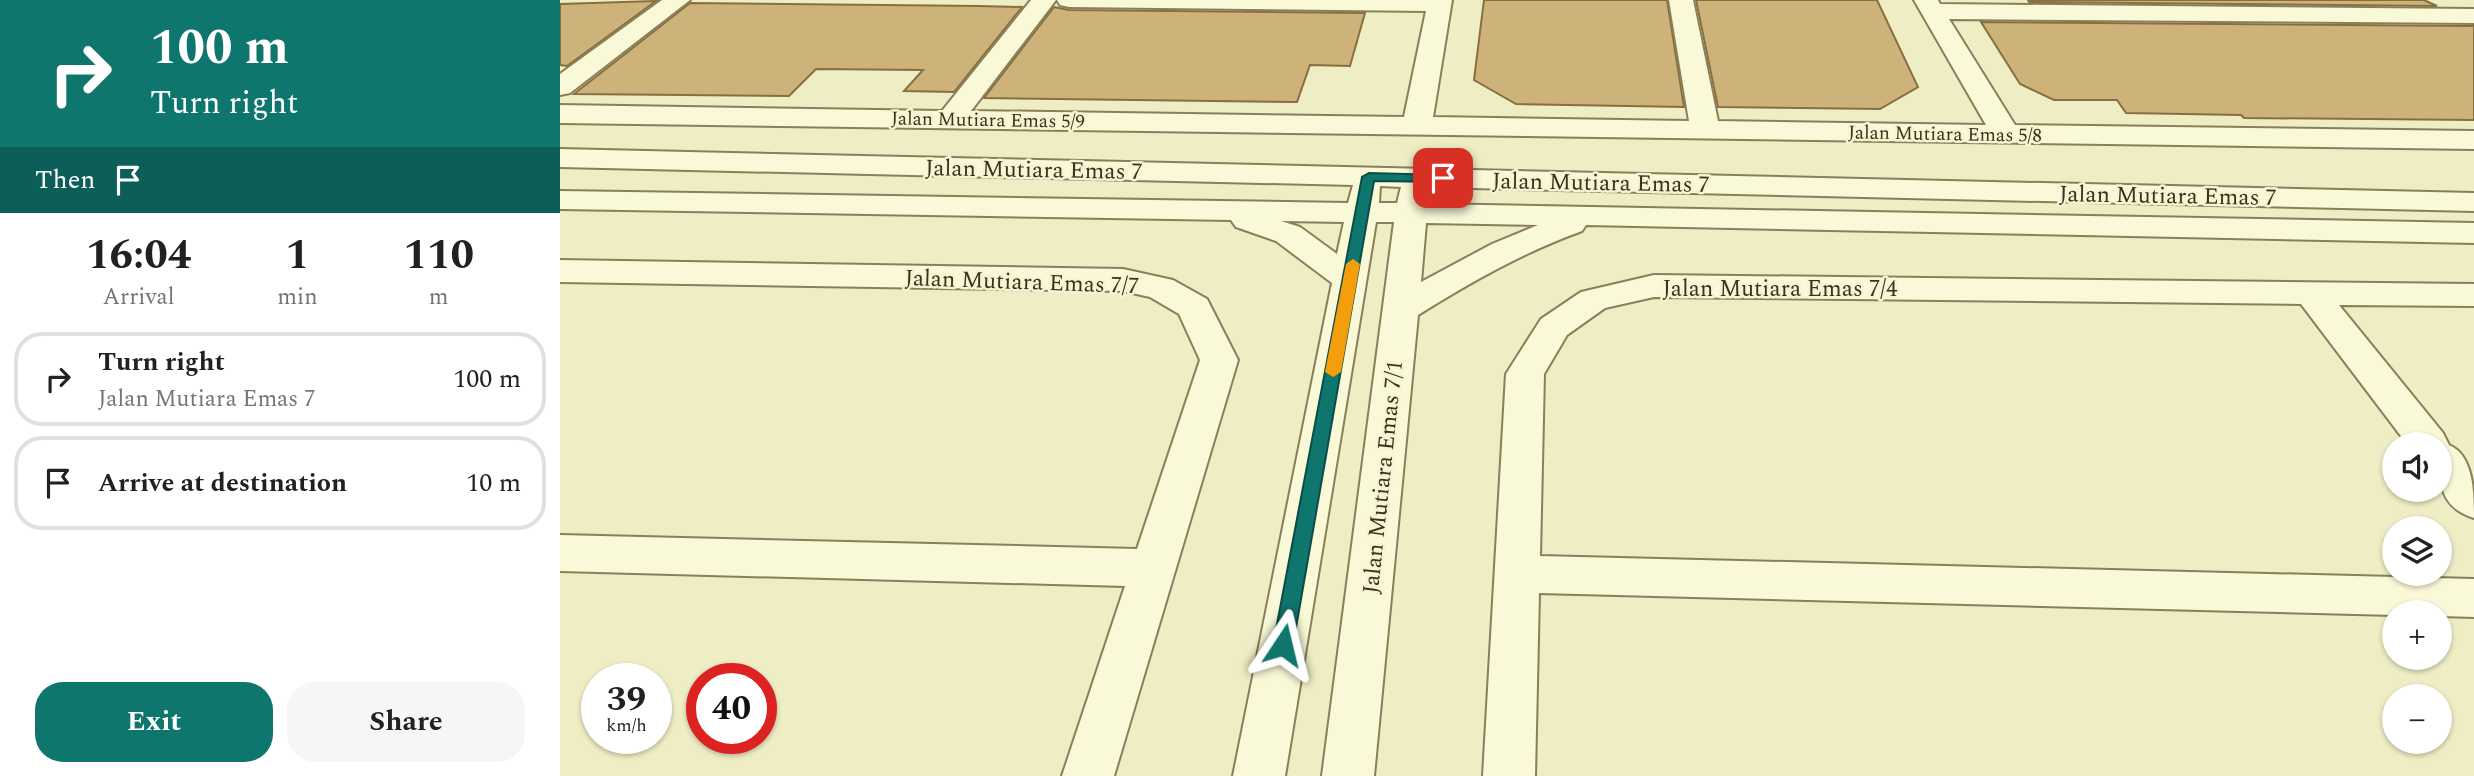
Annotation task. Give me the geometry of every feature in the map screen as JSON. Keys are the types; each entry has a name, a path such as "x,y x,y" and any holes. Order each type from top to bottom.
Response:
{"street":[{"path":"560,87 678,0"},
{"path":"951,118 1044,0"},
{"path":"1069,0 1439,2 1417,126"},
{"path":"1681,0 1705,130"},
{"path":"2459,0 2474,7"},
{"path":"1929,6 2474,16"},
{"path":"1929,6 2006,134"},
{"name":"Jalan Mutiara Emas 5/9","path":"560,114 1417,126"},
{"name":"Jalan Mutiara Emas 5/8","path":"1417,126 2474,140"},
{"name":"Jalan Mutiara Emas 7","path":"560,158 1369,177 1413,196 1596,216 2474,233"},
{"path":"1259,776 1369,177"},
{"name":"Jalan Mutiara Emas 7","path":"560,200 1362,213 1413,196 2474,202"},
{"name":"Jalan Mutiara Emas 7/1","path":"1348,776 1413,196"},
{"path":"1222,211 1288,234 1350,280"},
{"path":"1400,310 1473,266 1532,236 1596,216"},
{"name":"Jalan Mutiara Emas 7/7","path":"560,271 1122,280 1161,288 1194,307 1219,360 1088,776"},
{"name":"Jalan Mutiara Emas 7/4","path":"1509,776 1525,374 1553,327 1593,300 1654,286 2474,295"},
{"path":"2311,293 2420,432"},
{"path":"2452,474 2474,502"},
{"path":"560,554 1153,568"},
{"path":"1515,574 2474,598"}],"building":[{"path":"1484,0 1667,0 1684,107 1516,104 1474,80"},
{"path":"1696,0 1877,0 1918,87 1880,109 1718,107"},
{"path":"2028,0 2424,0 2437,6 2029,2"},
{"path":"656,1 567,66 560,65 560,4"},
{"path":"690,3 1022,7 954,92 904,91 923,70 816,69 789,96 574,94"},
{"path":"1054,7 1069,10 1365,13 1350,66 1310,65 1297,102 984,98"},
{"path":"1981,22 2474,26 2474,120 2244,118 2241,115 2126,113 2117,100 2054,100 2020,84"}],"slow traffic":[{"path":"1333,372 1353,264"}],"route":[{"path":"1283,645 1369,177 1443,178"}]}
